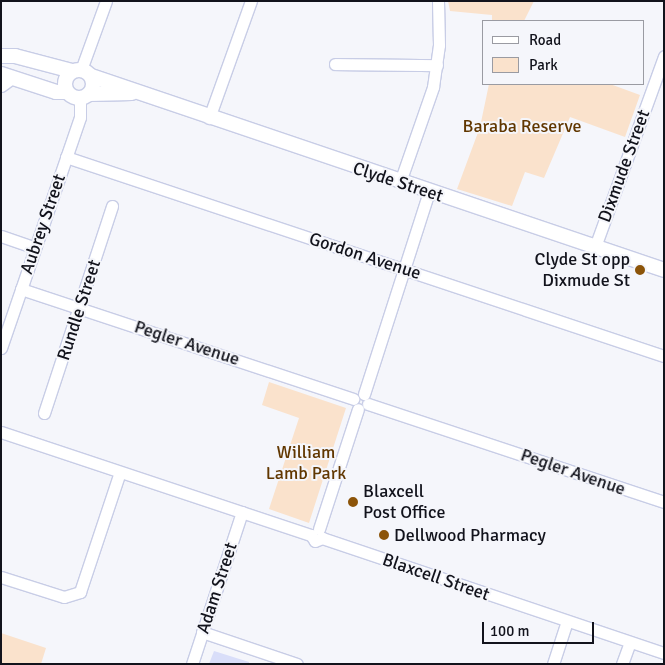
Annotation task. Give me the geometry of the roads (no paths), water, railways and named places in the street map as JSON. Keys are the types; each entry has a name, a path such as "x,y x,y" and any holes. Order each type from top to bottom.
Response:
{"main road":[{"name":"Clyde Street","path":"1,56 16,56 82,72 126,86 132,93"},
{"path":"5,79 85,96 93,86 82,72 64,83 67,92"},
{"name":"Clyde Street","path":"85,96 132,93 664,270"}],"street":[{"path":"82,72 106,1"},
{"path":"209,118 251,1"},
{"path":"400,182 430,101 437,64 438,1"},
{"name":"Dixmude Street","path":"595,247 664,56"},
{"path":"335,64 437,64"},
{"name":"Aubrey Street","path":"1,348 80,117 85,96"},
{"name":"Gordon Avenue","path":"66,157 664,356"},
{"path":"317,534 429,192"},
{"name":"Rundle Street","path":"44,413 112,206"},
{"path":"1,236 35,248"},
{"name":"Pegler Avenue","path":"22,289 664,502"},
{"name":"Blaxcell Street","path":"1,432 242,512 317,534 664,654"},
{"path":"1,577 64,597 80,592 120,472"},
{"name":"Adam Street","path":"192,664 242,512"},
{"path":"553,664 567,620"},
{"path":"202,632 297,664"},
{"path":"622,664 630,642"}],"place":[{"name":"Clyde St opp Dixmude St","path":"640,270"},
{"name":"Blaxcell Post Office","path":"353,502"},
{"name":"Dellwood Pharmacy","path":"384,535"}],"park label":[{"name":"Baraba Reserve","path":"522,126"},
{"name":"William Lamb Park","path":"306,463"}]}
